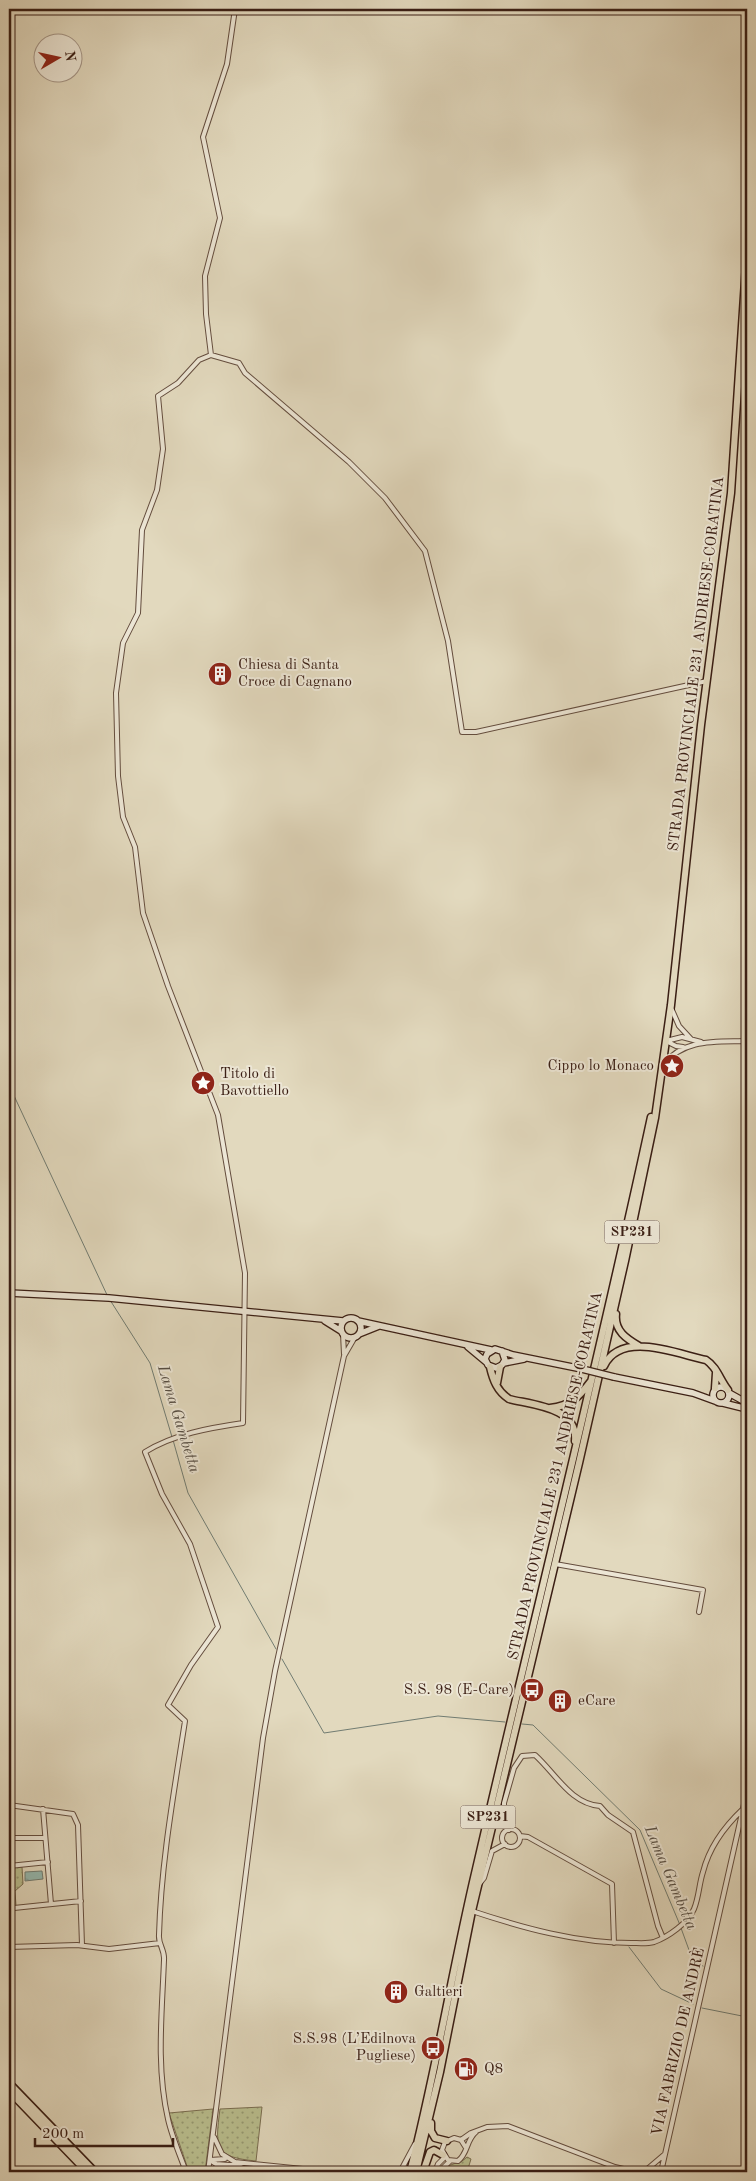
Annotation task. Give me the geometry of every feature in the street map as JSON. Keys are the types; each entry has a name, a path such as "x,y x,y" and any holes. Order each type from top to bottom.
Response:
{"main road":[{"name":"STRADA PROVINCIALE 231 ANDRIESE-CORATINA","path":"410,2172 420,2133 475,1870 573,1463 616,1301 645,1169 671,1005 707,681 732,493 747,250"},
{"name":"STRADA PROVINCIALE 231 ANDRIESE-CORATINA","path":"416,2172 432,2111 472,1911 555,1564 660,1079"},
{"path":"9,1292 109,1298 323,1320 343,1321 349,1318 693,1393 747,1410"},
{"path":"616,1301 615,1320 619,1330 624,1336 640,1346"},
{"path":"323,1320 348,1338 381,1325"},
{"path":"342,1332 343,1321"},
{"path":"357,1336 361,1329 358,1321"},
{"path":"465,1344 488,1365 502,1365 529,1358"},
{"path":"548,1408 563,1407 573,1402 595,1380 604,1364 615,1352 625,1347 640,1346 706,1360 712,1364 728,1391 728,1399 723,1403"},
{"path":"491,1350 486,1356 488,1365 496,1386 502,1394 509,1399 560,1412 569,1418 574,1426 576,1436 573,1463"},
{"path":"496,1386 505,1357 502,1351"},
{"path":"715,1401 716,1372"},
{"path":"693,1393 714,1391 720,1386 747,1403"},
{"path":"9,2083 95,2172"},
{"path":"9,2091 87,2172"},
{"path":"432,2111 432,2135 438,2140 446,2140"},
{"path":"423,2172 430,2152 434,2150 444,2156"}],"street":[{"path":"211,355 206,314 205,276 220,218 202,137 227,64 235,9"},
{"path":"186,2172 168,2120 163,2091 161,2022 164,1954 160,1943 166,1848 186,1721 168,1705 191,1665 218,1627 190,1544 162,1494 145,1452 160,1442 196,1432 243,1423 245,1273 218,1115 168,986 143,913 136,847 123,817 118,776 116,693 123,643 138,613 142,530 157,490 163,449 158,396 178,382 199,360 211,355 239,363 245,373 349,462 385,498 425,551 448,641 462,732 494,729 707,681"},
{"path":"671,1005 677,1024 691,1039"},
{"path":"666,1041 680,1038 701,1042"},
{"path":"666,1041 677,1046 701,1042 747,1041"},
{"path":"662,1067 671,1056 685,1046"},
{"path":"208,2172 263,1738 275,1671 344,1356 342,1332"},
{"path":"344,1356 357,1336"},
{"path":"555,1564 703,1590 699,1612"},
{"path":"510,1830 503,1810 510,1778 522,1756 535,1755 576,1798 589,1805 600,1806 608,1815 633,1832 658,1926 663,1938"},
{"path":"500,1790 500,1818 510,1830 517,1831 520,1836"},
{"name":"VIA FABRIZIO DE ANDRÈ","path":"661,2172 747,1791"},
{"path":"472,1911 518,1927 614,1943 653,1943 680,1926 694,1909 703,1870 714,1846 727,1824 747,1803"},
{"path":"9,1805 72,1814 78,1825 82,1945"},
{"path":"43,1809 51,1904"},
{"path":"510,1830 503,1836 505,1844 510,1847 517,1845 520,1836"},
{"path":"520,1836 528,1837 612,1884 614,1943"},
{"path":"9,1838 45,1838"},
{"path":"478,1887 484,1878 492,1851 505,1844"},
{"path":"9,1866 48,1862"},
{"path":"9,1906 14,1908 81,1901"},
{"path":"9,1946 82,1945 108,1950 160,1943"},
{"path":"461,2140 478,2131 496,2126 512,2127 622,2172"},
{"path":"213,2130 218,2148 229,2162"},
{"path":"439,2172 450,2161 461,2159 465,2154 472,2135 478,2131"},
{"path":"400,2172 420,2133"},
{"path":"450,2161 444,2156 442,2148 446,2140 454,2138 461,2140 466,2148"},
{"path":"644,2172 658,2162 666,2152"},
{"path":"435,2172 444,2156"},
{"path":"210,2160 218,2158 229,2162 332,2172"},
{"path":"215,2172 229,2162"},
{"path":"615,2168 636,2172"},
{"path":"644,2172 653,2172"}],"green space":[{"path":"22,1867 23,1884 15,1891 16,1906 9,1904 9,1868"},
{"path":"262,2107 256,2161 232,2157 225,2153 220,2148 218,2142 220,2109"},
{"path":"213,2109 205,2172 189,2172 169,2113"},
{"path":"467,2157 471,2159 467,2172 442,2172 447,2167"},
{"path":"236,2167 263,2170 263,2172 221,2172"}],"water":[{"path":"42,1871 43,1879 25,1881 25,1872"}],"waterway":[{"name":"Lama Gambetta","path":"9,1085 108,1297"},
{"name":"Lama Gambetta","path":"110,1300 150,1363 172,1437"},
{"name":"Lama Gambetta","path":"173,1440 188,1493 276,1649"},
{"name":"Lama Gambetta","path":"282,1659 324,1733 438,1716 505,1722"},
{"name":"Lama Gambetta","path":"522,1724 533,1725 640,1830 680,1925"},
{"name":"Lama Gambetta","path":"681,1928 693,1961 703,1966"},
{"path":"629,1947 661,1989 693,2004"},
{"path":"702,2008 747,2017"}],"place":[{"name":"Chiesa di Santa Croce di Cagnano","path":"220,674"},
{"name":"Cippo lo Monaco","path":"672,1066"},
{"name":"Titolo di Bavottiello","path":"203,1083"},
{"name":"S.S. 98 (E-Care)","path":"532,1690"},
{"name":"eCare","path":"560,1701"},
{"name":"Galtieri","path":"396,1992"},
{"name":"S.S.98 (L’Edilnova Pugliese)","path":"433,2048"},
{"name":"Q8","path":"466,2069"}]}
